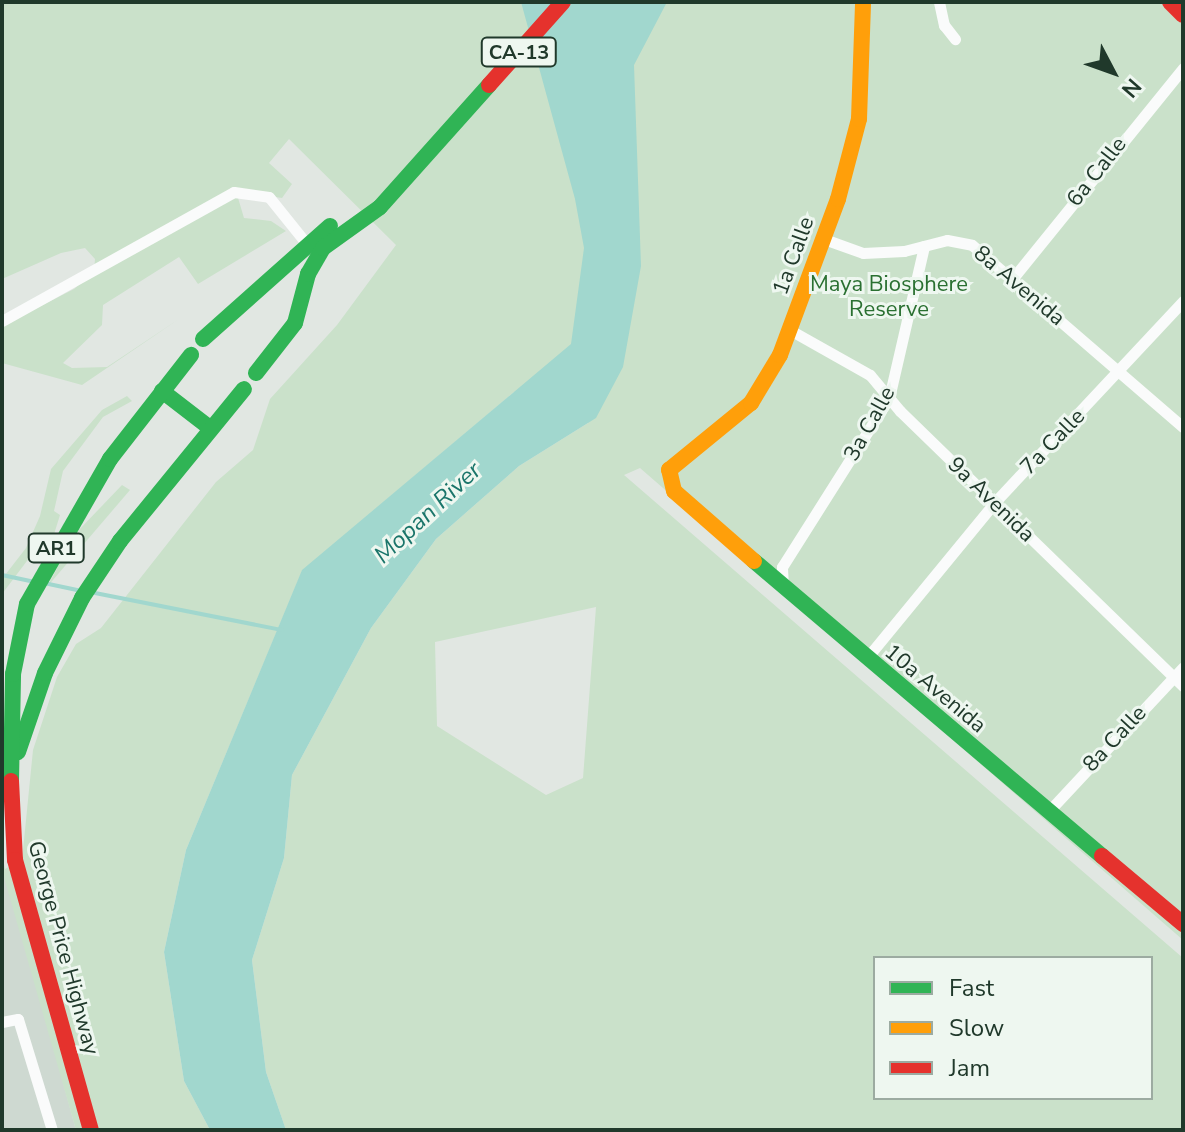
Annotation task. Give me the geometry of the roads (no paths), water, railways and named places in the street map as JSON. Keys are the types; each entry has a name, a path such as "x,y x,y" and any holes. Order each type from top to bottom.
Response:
{"main road":[{"name":"CA-13","path":"312,251 329,241 395,187 475,103 563,2"},
{"name":"1a Calle","path":"669,479 669,470 751,403 790,330 824,239 864,91 863,2"},
{"path":"1170,2 1183,15"},
{"path":"203,339 312,251"},
{"path":"256,373 295,323 312,251"},
{"name":"George Price Highway","path":"91,1130 15,860 13,674 27,604 84,499 191,355"},
{"name":"George Price Highway","path":"12,775 45,673 82,598 210,428 244,389"},
{"path":"162,391 210,428"},
{"name":"10a Avenida","path":"669,479 674,491 866,659 1183,924"}],"street":[{"path":"939,2 944,25 955,39"},
{"name":"6a Calle","path":"1013,278 1183,68"},
{"path":"2,321 234,192 269,197 312,251"},
{"name":"8a Avenida","path":"824,239 863,253 961,240 1013,278 1183,427"},
{"name":"3a Calle","path":"783,587 782,567 889,398 924,246"},
{"name":"7a Calle","path":"866,659 994,503 1121,372 1183,301"},
{"name":"9a Avenida","path":"790,330 856,365 1183,686"},
{"name":"8a Calle","path":"1048,812 1183,667"},
{"path":"2,1022 18,1019 52,1130"}],"water":[{"name":"Mopan River","path":"521,2 667,2 634,65 641,266 623,367 596,418 519,466 436,539 371,628 292,775 284,858 252,960 266,1072 286,1130 210,1130 184,1081 164,952 186,850 302,570 571,344 584,248 575,199"}],"waterway":[{"path":"2,575 31,581"},
{"path":"44,583 78,590"},
{"path":"95,593 282,630"}],"park label":[{"name":"Maya Biosphere Reserve","path":"889,296"}]}
